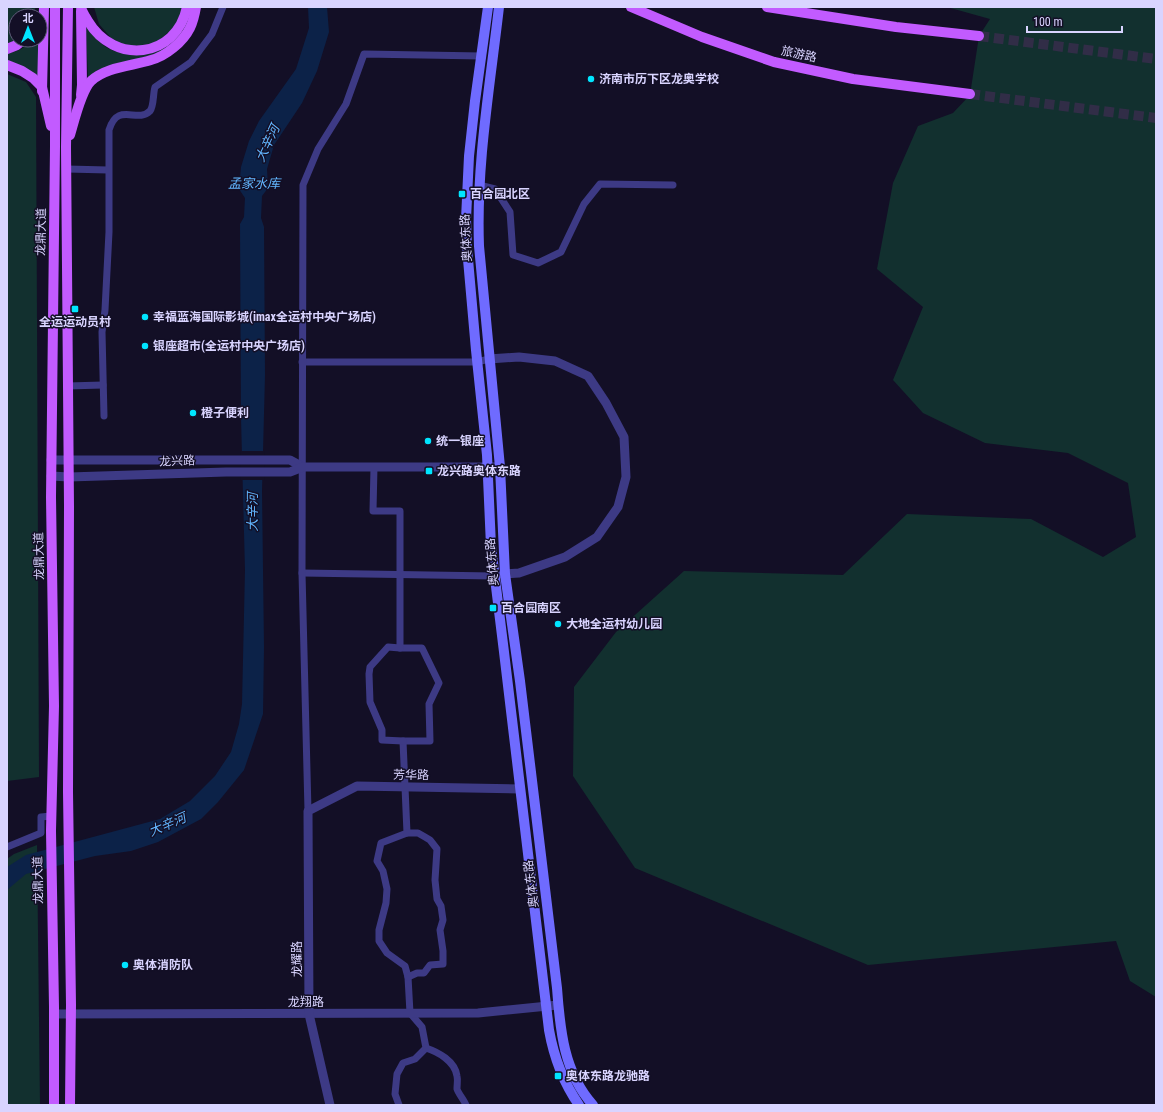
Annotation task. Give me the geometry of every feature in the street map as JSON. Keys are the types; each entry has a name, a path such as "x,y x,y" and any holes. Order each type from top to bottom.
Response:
{"main road":[{"path":"42,92 43,7"},
{"name":"龙鼎大道","path":"54,1105 54,1014 51,878 54,706 51,460 55,146 55,7"},
{"path":"68,7 66,147 69,477 68,792 70,833 70,1105"},
{"path":"81,8 94,31 116,47 136,51 159,46 175,33 185,17 188,7"},
{"path":"80,101 91,82 107,72 120,67 152,60 165,54 181,40 191,27 196,7"},
{"path":"488,7 469,156 466,219 477,362 487,455 486,467 491,546 545,1006 552,1050 569,1090 579,1105"},
{"name":"奥体东路","path":"499,7 486,109 479,184 478,214 479,246 500,468 505,574 520,681 560,1029 564,1050 573,1074 586,1097 593,1105"},
{"name":"旅游路","path":"631,7 702,37 774,62 853,79 970,94"},
{"path":"769,7 896,27 979,36"},
{"path":"66,147 80,101 82,85 81,8"},
{"path":"7,65 22,71 33,78 42,87 55,146"}],"street":[{"path":"104,416 102,332 105,310 109,232 109,130 112,121 118,115 144,114 150,111 153,105 152,94 155,87 191,62 212,34 224,7"},
{"path":"308,811 302,573 303,184 318,149 346,104 364,54 482,56"},
{"path":"67,169 108,170"},
{"path":"479,184 495,189 510,212 513,255 538,263 561,252 584,204 600,184 673,185"},
{"path":"302,362 477,362 489,359 519,357 555,361 588,376 606,403 624,437 626,477 618,507 597,537 565,557 519,573 494,576 302,573"},
{"path":"68,386 103,385"},
{"name":"龙兴路","path":"51,460 290,460 303,467"},
{"name":"龙兴路","path":"51,476 69,477 226,472 290,472 303,467 500,468"},
{"path":"374,467 373,511 400,511 400,648"},
{"path":"388,647 400,648 422,648 438,683 429,704 430,741 382,740 382,730 370,702 370,667 388,647"},
{"path":"403,741 407,833"},
{"name":"芳华路","path":"308,811 357,786 520,789"},
{"name":"龙耀路","path":"308,811 309,1014 330,1105"},
{"path":"7,847 41,833 41,817 51,816"},
{"path":"408,978 417,973 424,973 430,965 443,964 440,930 443,920 441,906 437,899 435,880 437,849 430,840 425,837 418,834 407,833 381,843 377,861 383,871 387,889 386,903 378,930 378,941 387,953 405,966 408,978 410,1013 422,1026 426,1048"},
{"name":"龙翔路","path":"54,1014 478,1013 558,1005"},
{"path":"399,1105 395,1094 397,1074 403,1063 415,1059 426,1048"},
{"path":"426,1048 439,1053 452,1064 457,1074 457,1090 464,1098 466,1105"}],"green space":[{"path":"7,7 35,7 8,8 7,44"},
{"path":"94,7 183,7 181,16 172,29 156,43 135,46 123,44 111,38 99,24"},
{"path":"193,7 185,31 163,52 97,70 88,80 86,27 101,43 112,50 129,54 153,53 170,43 182,28"},
{"path":"947,7 1156,7 1156,997 1130,981 1116,941 868,965 635,868 573,776 574,687 616,632 684,571 843,575 907,514 1031,519 1103,557 1136,537 1128,483 1068,453 985,443 923,413 893,380 923,307 877,269 893,183 918,126 953,113 970,95 979,36 990,19"},
{"path":"24,48 40,48 40,79 7,62 7,54"},
{"path":"7,74 26,82 36,97 39,777 7,781"},
{"path":"37,845 40,1105 7,1105 7,859 14,854"}],"water":[{"name":"孟家水库","path":"308,7 327,7 329,32 317,71 302,103 274,145 267,169 268,188 262,196 261,218 264,227 265,375 262,491 264,647 263,714 244,770 218,802 201,819 158,842 131,851 95,856 26,874 7,890 7,867 26,855 160,819 190,801 215,776 231,752 239,724 242,704 245,570 241,418 240,224 244,217 245,198 239,189 241,167 249,141 259,121 296,69 309,28"}],"pier":[{"path":"240,451 265,451 264,480 241,480"}],"tunnel":[{"path":"979,36 1156,59"},
{"path":"970,94 1156,118"}],"place":[{"name":"济南市历下区龙奥学校","path":"591,79"},
{"name":"百合园北区","path":"462,194"},
{"name":"全运运动员村","path":"75,309"},
{"name":"幸福蓝海国际影城(imax全运村中央广场店)","path":"145,317"},
{"name":"银座超市(全运村中央广场店)","path":"145,346"},
{"name":"橙子便利","path":"193,413"},
{"name":"统一银座","path":"428,441"},
{"name":"龙兴路奥体东路","path":"429,471"},
{"name":"百合园南区","path":"493,608"},
{"name":"大地全运村幼儿园","path":"558,624"},
{"name":"奥体消防队","path":"125,965"},
{"name":"奥体东路龙驰路","path":"558,1076"}],"water label":[{"name":"大辛河","path":"267,143"},
{"name":"大辛河","path":"252,512"},
{"name":"大辛河","path":"167,824"}]}
